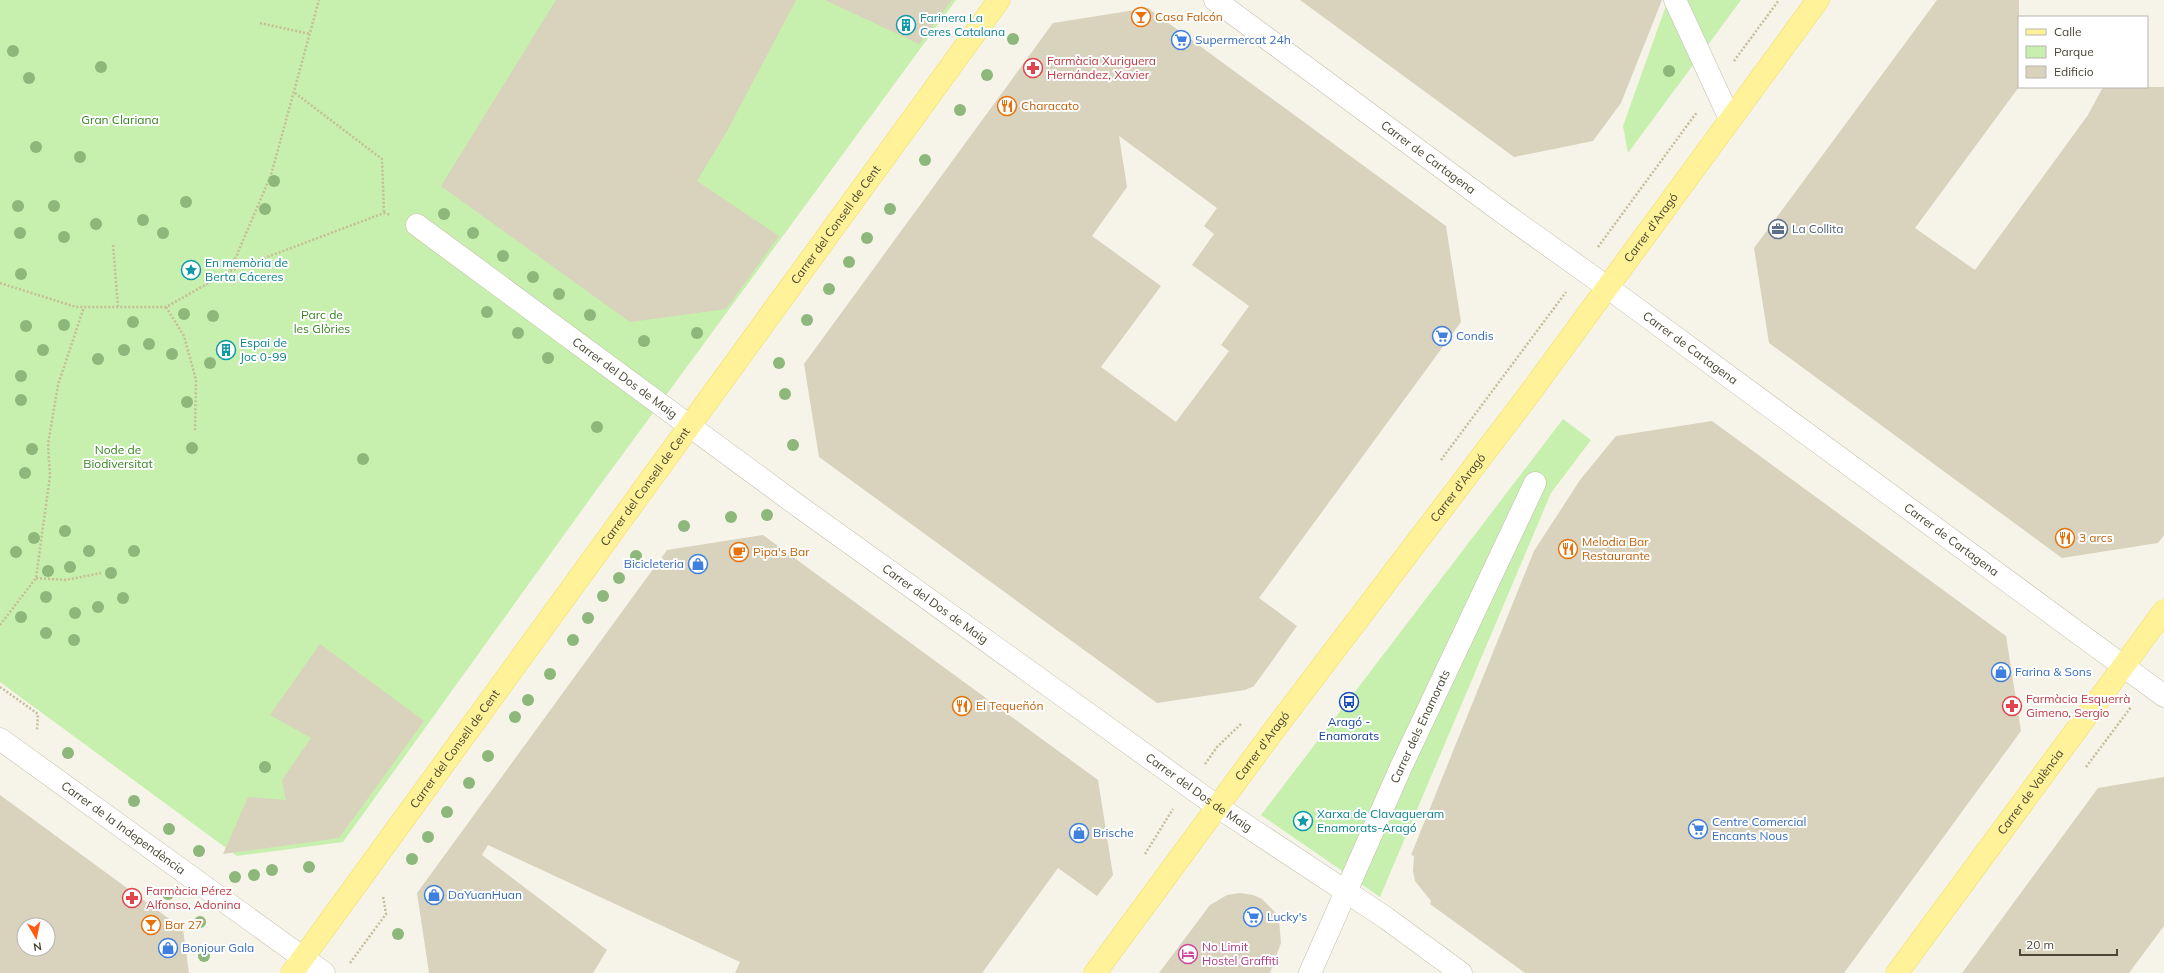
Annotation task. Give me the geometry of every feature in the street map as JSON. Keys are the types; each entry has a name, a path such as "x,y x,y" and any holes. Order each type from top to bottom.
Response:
{"main road":[{"name":"Carrer del Consell de Cent","path":"298,965 999,0"},
{"name":"Carrer d'Aragó","path":"1095,973 1135,916 1218,807 1278,724 1527,396 1818,0"},
{"name":"Carrer de València","path":"1897,973 2164,611"}],"street":[{"name":"Carrer de Cartagena","path":"1215,0 1506,215 1607,287 2022,591 2122,667 2164,696"},
{"path":"1675,0 1730,119"},
{"name":"Carrer del Dos de Maig","path":"417,226 690,426 1218,807 1386,918 1461,973"},
{"name":"Carrer dels Enamorats","path":"1310,973 1404,760 1535,483"},
{"name":"Carrer de la Independència","path":"0,738 298,965 324,973"}],"path":[{"path":"230,271 271,174 319,0"},
{"path":"1598,248 1779,0"},
{"path":"260,23 310,34"},
{"path":"294,93 382,159 384,213"},
{"path":"0,283 76,307 166,307 230,271 384,213 417,226"},
{"path":"113,245 118,306"},
{"path":"0,625 36,578 50,476 48,444 58,385 84,307"},
{"path":"166,307 184,336 196,380 195,432"},
{"path":"36,578 66,580 101,573"}],"green space":[{"name":"Parc de les Glòries","path":"0,0 956,0 592,496 343,842 237,856 0,682"},
{"path":"1668,0 1741,0 1628,153 1623,126"},
{"path":"1563,419 1591,440 1551,493 1380,897 1261,815"}],"building":[{"path":"556,0 796,0 727,131 697,181 779,236 726,309 630,322 441,186"},
{"name":"Farinera La Ceres Catalana","path":"825,0 952,0 919,44"},
{"path":"1300,0 1662,0 1621,103 1593,141 1514,157"},
{"path":"1937,0 2019,0 2018,88 1915,228 1975,270 2088,115 2102,88 2164,87 2164,535 2158,543 2062,558 1769,343 1754,248"},
{"path":"1148,8 1446,226 1461,322 1259,598 1297,626 1254,686 1245,690 1157,703 819,457 804,364 1053,23","holes":["1119,136 1217,208 1204,226 1214,234 1192,265 1249,306 1221,345 1229,351 1176,422 1101,367 1161,286 1092,236 1127,187"]},
{"path":"1712,421 2006,636 2021,731 1844,973 1525,973 1430,904 1431,901 1415,881 1413,871 1414,856 1411,855 1534,551 1580,480 1616,436"},
{"path":"763,535 1098,780 1113,875 1097,896 1058,868 982,973 735,973 740,962 488,845 482,855 607,950 593,973 429,973 417,893 667,550"},
{"path":"320,644 424,721 339,838 223,854 248,797 286,800 282,780 311,738 270,715"},
{"path":"2164,777 2164,926 2129,973 1962,973 2098,788"},
{"path":"0,795 183,929 189,973 0,973"},
{"path":"1240,893 1253,895 1262,899 1274,911 1279,920 1281,943 1270,973 1159,973 1210,905 1227,895"}],"place":[{"name":"Casa Falcón","path":"1141,17"},
{"name":"Farinera La Ceres Catalana","path":"906,25"},
{"name":"Supermercat 24h","path":"1181,40"},
{"name":"Farmàcia Xuriguera Hernández, Xavier","path":"1033,68"},
{"name":"Characato","path":"1007,106"},
{"name":"La Collita","path":"1778,229"},
{"name":"En memòria de Berta Cáceres","path":"191,270"},
{"name":"Condis","path":"1442,336"},
{"name":"Espai de Joc 0-99","path":"226,350"},
{"name":"3 arcs","path":"2065,538"},
{"name":"Melodia Bar Restaurante","path":"1568,549"},
{"name":"Pipa's Bar","path":"739,552"},
{"name":"Bicicleteria","path":"698,564"},
{"name":"Farina & Sons","path":"2001,672"},
{"name":"Aragó - Enamorats","path":"1349,702"},
{"name":"El Tequeñón","path":"962,706"},
{"name":"Farmàcia Esquerrà Gimeno, Sergio","path":"2012,706"},
{"name":"Xarxa de Clavagueram Enamorats-Aragó","path":"1303,821"},
{"name":"Centre Comercial Encants Nous","path":"1698,829"},
{"name":"Brische","path":"1079,833"},
{"name":"DaYuanHuan","path":"434,895"},
{"name":"Farmàcia Pérez Alfonso, Adonina","path":"132,898"},
{"name":"Lucky's","path":"1253,917"},
{"name":"Bar 27","path":"151,925"},
{"name":"Bonjour Gala","path":"168,948"},
{"name":"No Limit Hostel Graffiti","path":"1188,954"}],"park label":[{"name":"Gran Clariana","path":"120,120"},
{"name":"Node de Biodiversitat","path":"118,457"}]}
